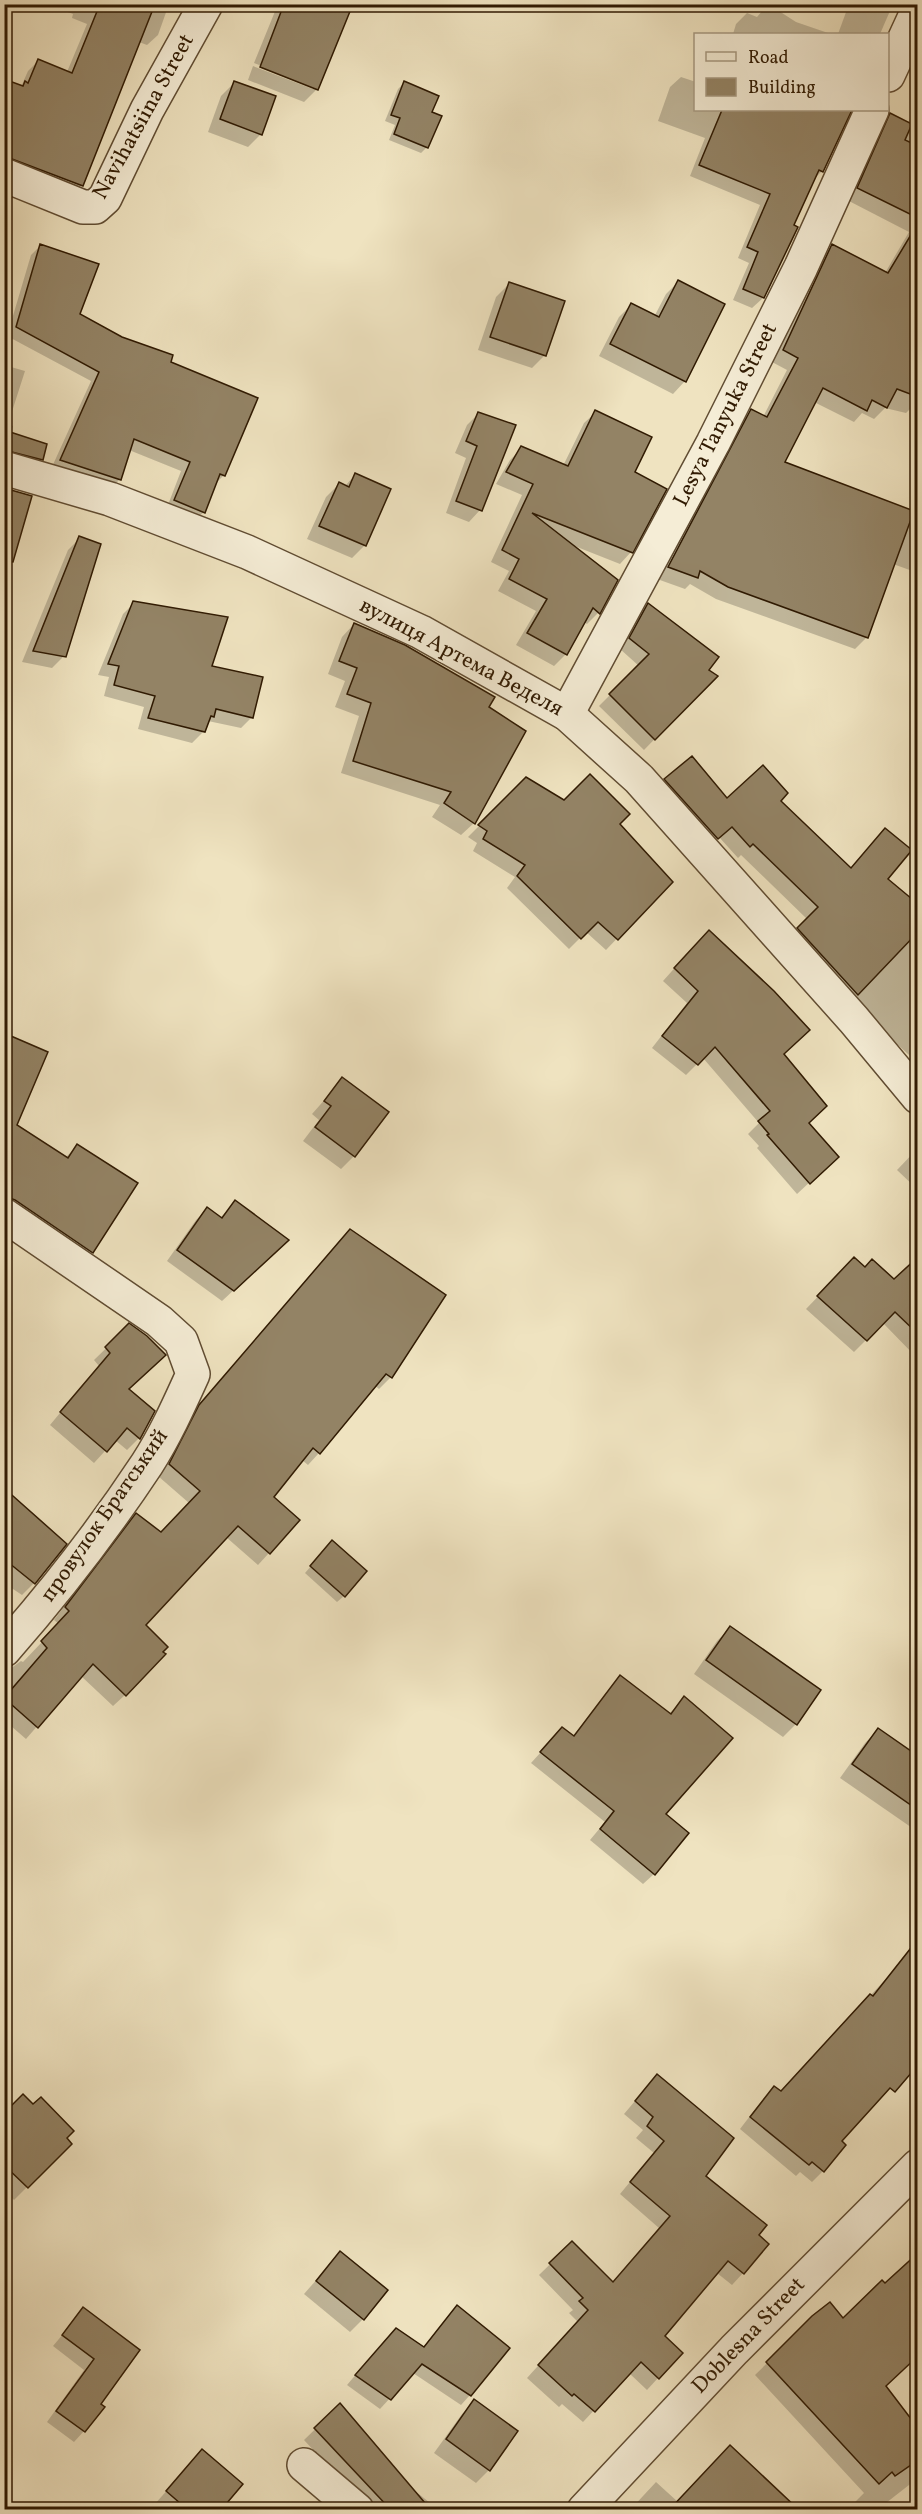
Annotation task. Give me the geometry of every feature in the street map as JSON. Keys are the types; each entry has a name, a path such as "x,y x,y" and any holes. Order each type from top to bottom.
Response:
{"street":[{"name":"Navihatsiina Street","path":"4,175 83,207 95,207 105,198 147,110 206,4"},
{"path":"889,73 918,10"},
{"name":"Lesya Tanyuka Street","path":"567,714 719,432 801,267 872,111"},
{"name":"вулиця Артема Веделя","path":"4,468 110,499 247,552 421,632 567,714 639,779 854,1020 918,1097"},
{"name":"провулок Братський","path":"4,1215 159,1321 181,1341 193,1374 148,1463 58,1588 4,1650"},
{"name":"Doblesna Street","path":"584,2510 734,2350 918,2166"},
{"path":"304,2465 357,2510"}],"building":[{"path":"100,4 155,4 83,186 4,156 4,79 23,86 25,81 28,83 38,59 72,73"},
{"path":"284,4 353,4 318,90 260,67"},
{"path":"234,81 276,96 262,135 220,119"},
{"path":"404,81 439,96 432,112 442,116 428,148 394,134 400,118 391,115"},
{"path":"722,111 852,111 823,172 819,170 794,225 798,227 764,298 743,289 758,252 747,247 770,194 699,165"},
{"path":"890,113 912,124 905,140 918,146 918,218 857,188"},
{"path":"918,223 918,397 897,389 887,408 872,400 867,411 823,388 785,462 914,511 868,638 728,587 700,571 698,578 668,567 751,409 767,417 798,358 783,350 832,244 888,273"},
{"path":"40,244 99,264 80,314 122,337 173,355 171,362 258,398 225,476 220,474 205,513 174,500 190,462 134,439 121,480 60,460 99,372 16,327"},
{"path":"678,280 725,304 686,382 610,344 631,303 659,317"},
{"path":"509,282 565,301 546,356 490,337"},
{"path":"595,410 652,437 635,472 667,489 633,553 532,513 618,580 600,614 593,608 567,655 527,633 547,599 509,579 519,559 502,550 533,484 506,472 521,446 568,466"},
{"path":"478,412 516,425 482,511 456,501 477,446 466,441"},
{"path":"4,430 47,444 43,460 4,450"},
{"path":"355,473 391,489 366,546 319,526 339,482 349,487"},
{"path":"4,488 32,496 13,562 4,561"},
{"path":"79,536 101,544 66,657 33,651"},
{"path":"133,601 228,617 212,666 263,677 253,718 216,709 205,732 148,718 155,696 114,685 119,666 108,664"},
{"path":"648,603 719,657 709,670 718,676 655,740 609,694 649,654 629,638"},
{"path":"354,623 405,645 495,697 489,707 526,731 475,824 444,803 451,792 353,761 371,703 347,694 357,668 339,661"},
{"path":"692,756 727,798 763,765 788,793 781,801 851,868 885,828 912,850 888,879 918,904 918,932 858,995 797,928 818,907 753,844 750,847 732,827 718,839 664,779"},
{"path":"590,774 630,814 620,824 673,882 618,940 598,922 581,939 517,876 525,865 483,839 487,831 478,825 526,777 564,800"},
{"path":"709,930 774,991 810,1030 784,1054 827,1106 809,1123 839,1157 810,1184 767,1135 769,1134 758,1121 770,1111 715,1047 698,1065 662,1036 698,991 674,968"},
{"path":"4,1033 48,1052 17,1125 68,1158 77,1144 138,1183 93,1253 15,1200 4,1196"},
{"path":"342,1077 389,1112 355,1157 315,1127 331,1106 324,1101"},
{"path":"235,1200 289,1240 234,1291 177,1250 207,1207 222,1218"},
{"path":"350,1229 446,1295 392,1378 386,1374 320,1454 313,1448 274,1497 300,1520 270,1554 238,1526 146,1625 168,1647 163,1652 166,1654 126,1696 93,1664 38,1728 4,1698 47,1648 41,1641 69,1611 65,1607 136,1513 161,1532 200,1491 169,1464 199,1405"},
{"path":"854,1257 865,1267 872,1259 894,1279 918,1257 918,1334 895,1312 867,1341 817,1296"},
{"path":"129,1323 147,1336 166,1355 129,1389 155,1411 140,1439 127,1428 107,1452 60,1412 110,1353 105,1347"},
{"path":"4,1488 67,1544 35,1584 4,1559"},
{"path":"332,1540 367,1571 345,1597 310,1566"},
{"path":"730,1626 821,1690 797,1725 706,1660"},
{"path":"620,1675 671,1714 684,1696 733,1738 666,1814 689,1833 655,1875 600,1829 614,1811 540,1752 562,1727 574,1736"},
{"path":"878,1728 918,1756 918,1810 852,1764"},
{"path":"918,1939 918,2065 895,2092 890,2088 842,2141 846,2145 824,2172 812,2162 809,2165 750,2117 774,2086 781,2091 870,1994 873,1996"},
{"path":"657,2074 734,2138 706,2176 767,2225 759,2235 769,2244 744,2274 728,2261 665,2336 683,2353 659,2379 641,2362 595,2412 574,2394 572,2396 538,2365 588,2310 579,2301 583,2298 549,2263 572,2241 613,2282 670,2216 630,2182 664,2141 647,2126 653,2117 635,2101"},
{"path":"23,2094 33,2104 41,2097 74,2131 67,2138 72,2144 28,2188 4,2165 4,2113"},
{"path":"340,2251 388,2290 364,2320 316,2281"},
{"path":"918,2253 918,2356 886,2386 918,2428 918,2460 895,2476 892,2472 879,2484 766,2362 812,2316 830,2302 843,2318 882,2280 885,2283"},
{"path":"457,2305 510,2348 471,2396 422,2364 391,2400 355,2375 396,2328 424,2347"},
{"path":"83,2307 140,2350 101,2404 105,2407 85,2432 56,2411 94,2359 62,2335"},
{"path":"474,2399 518,2431 490,2471 446,2439"},
{"path":"340,2403 431,2510 391,2510 314,2428"},
{"path":"730,2445 799,2510 669,2510"},
{"path":"202,2449 243,2484 221,2510 188,2510 166,2491"}]}
